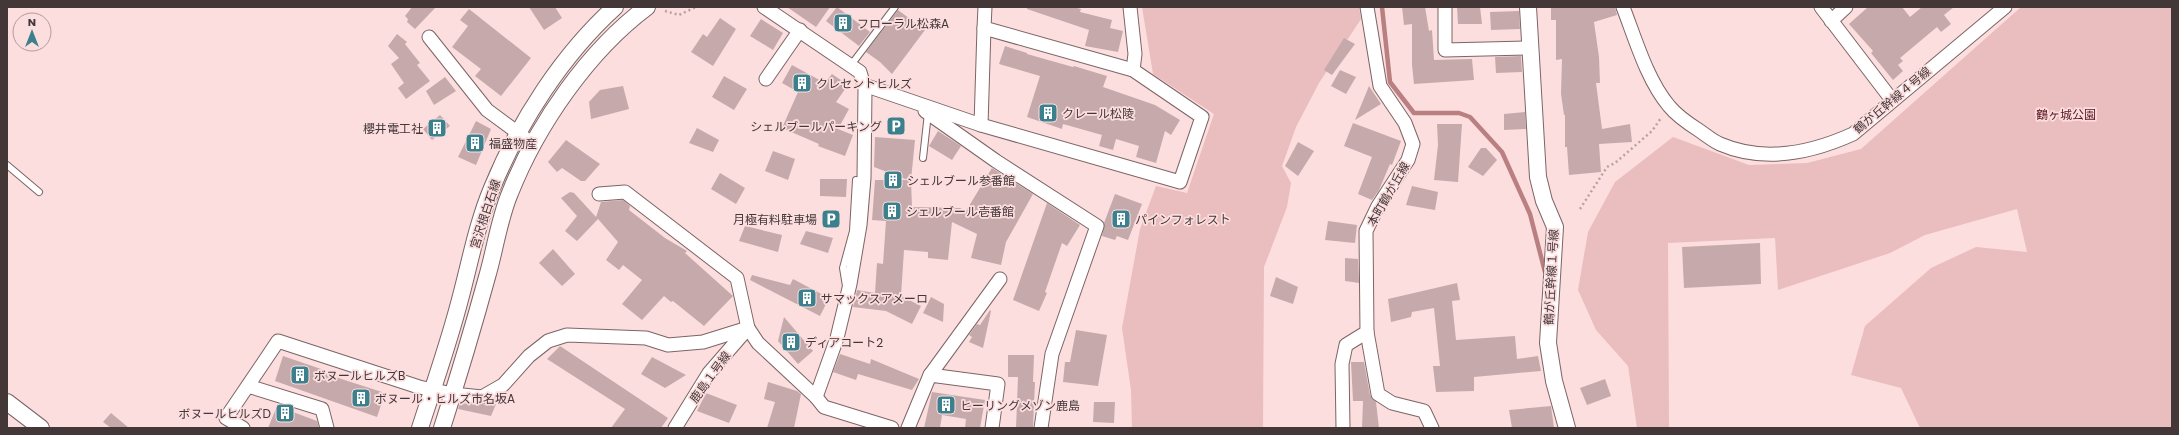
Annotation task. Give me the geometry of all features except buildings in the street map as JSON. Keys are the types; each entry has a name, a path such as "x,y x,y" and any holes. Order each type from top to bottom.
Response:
{"street":[{"name":"宮沢根白石線","path":"420,428 433,390 491,188 518,134 551,80 595,25 615,7"},
{"path":"442,428 510,193 533,144 569,88 598,53 631,19 647,7"},
{"path":"764,7 860,72 864,85 864,178 860,224 848,292 837,338 816,397"},
{"path":"981,125 985,7"},
{"path":"1130,7 1135,54 1133,70"},
{"name":"本町鶴が丘線","path":"1367,7 1380,86 1405,123 1413,144 1408,160 1378,206 1366,231 1367,332 1378,394 1392,403 1424,411 1432,428"},
{"path":"1445,7 1445,50 1530,48"},
{"name":"鶴が丘幹線１号線","path":"1528,7 1538,177 1544,201 1555,227 1548,343 1554,381 1567,428"},
{"name":"鶴が丘幹線４号線","path":"1623,7 1646,68 1669,106 1691,125 1720,144 1750,153 1789,154 1827,145 1853,134 2005,7"},
{"path":"1821,7 1892,100"},
{"path":"1831,21 1846,7"},
{"path":"864,85 981,125 1180,182 1202,117 1133,70 984,28"},
{"path":"766,79 800,30"},
{"path":"429,38 487,110 533,144"},
{"path":"912,101 996,161 1097,226 1052,354 1041,428"},
{"path":"599,194 625,192 737,278 748,328 758,343 816,397 824,407 892,428"},
{"path":"908,428 930,375 1000,279"},
{"path":"243,428 226,418 278,341 433,390 482,397 503,385 528,356 548,341 566,335 646,338 668,346 703,342 748,328"},
{"name":"鹿島１号線","path":"675,428 709,373 748,328"},
{"path":"1343,428 1342,364 1346,346 1367,332"},
{"path":"930,375 998,384 992,428"},
{"path":"248,386 322,409 328,428"},
{"path":"7,402 40,427"}],"lane":[{"path":"851,65 895,7"},
{"path":"924,158 928,113"},
{"path":"7,165 39,192"},
{"path":"848,292 845,284 843,268 853,230 856,180"}],"path":[{"path":"665,11 679,15 696,7"},
{"path":"1580,209 1607,168 1615,163 1652,131 1669,106"}],"green space":[{"path":"1142,7 1359,7 1361,19 1319,83 1296,127 1282,166 1291,183 1287,207 1264,267 1263,428 1132,428 1131,390 1122,328 1140,229 1156,186 1187,193 1214,114 1153,74"},
{"name":"鶴ヶ城公園","path":"2021,7 2172,7 2172,428 1920,428 1901,388 1851,375 1865,326 1931,268 1976,247 2027,252 2017,209 1925,235 1890,253 1778,290 1775,238 1668,243 1669,428 1637,428 1628,366 1596,330 1578,290 1588,232 1615,182 1673,137 1749,165 1807,163 1861,149"}],"waterway":[{"path":"1382,7 1390,82 1414,113 1459,113 1470,117 1502,152 1530,214 1545,272"}],"place":[{"name":"フローラル松森A","path":"843,23"},
{"name":"クレセントヒルズ","path":"802,83"},
{"name":"クレール松陵","path":"1048,113"},
{"name":"シェルブールパーキング","path":"896,126"},
{"name":"櫻井電工社","path":"437,128"},
{"name":"福盛物産","path":"475,143"},
{"name":"シェルブール参番館","path":"893,180"},
{"name":"シェルブール壱番館","path":"892,211"},
{"name":"月極有料駐車場","path":"831,219"},
{"name":"パインフォレスト","path":"1121,219"},
{"name":"サマックスアメーロ","path":"807,298"},
{"name":"ディアコート2","path":"791,342"},
{"name":"ボヌールヒルズB","path":"300,375"},
{"name":"ボヌール・ヒルズ市名坂A","path":"361,398"},
{"name":"ヒーリングメゾン鹿島","path":"946,405"},
{"name":"ボヌールヒルズD","path":"285,413"}]}
